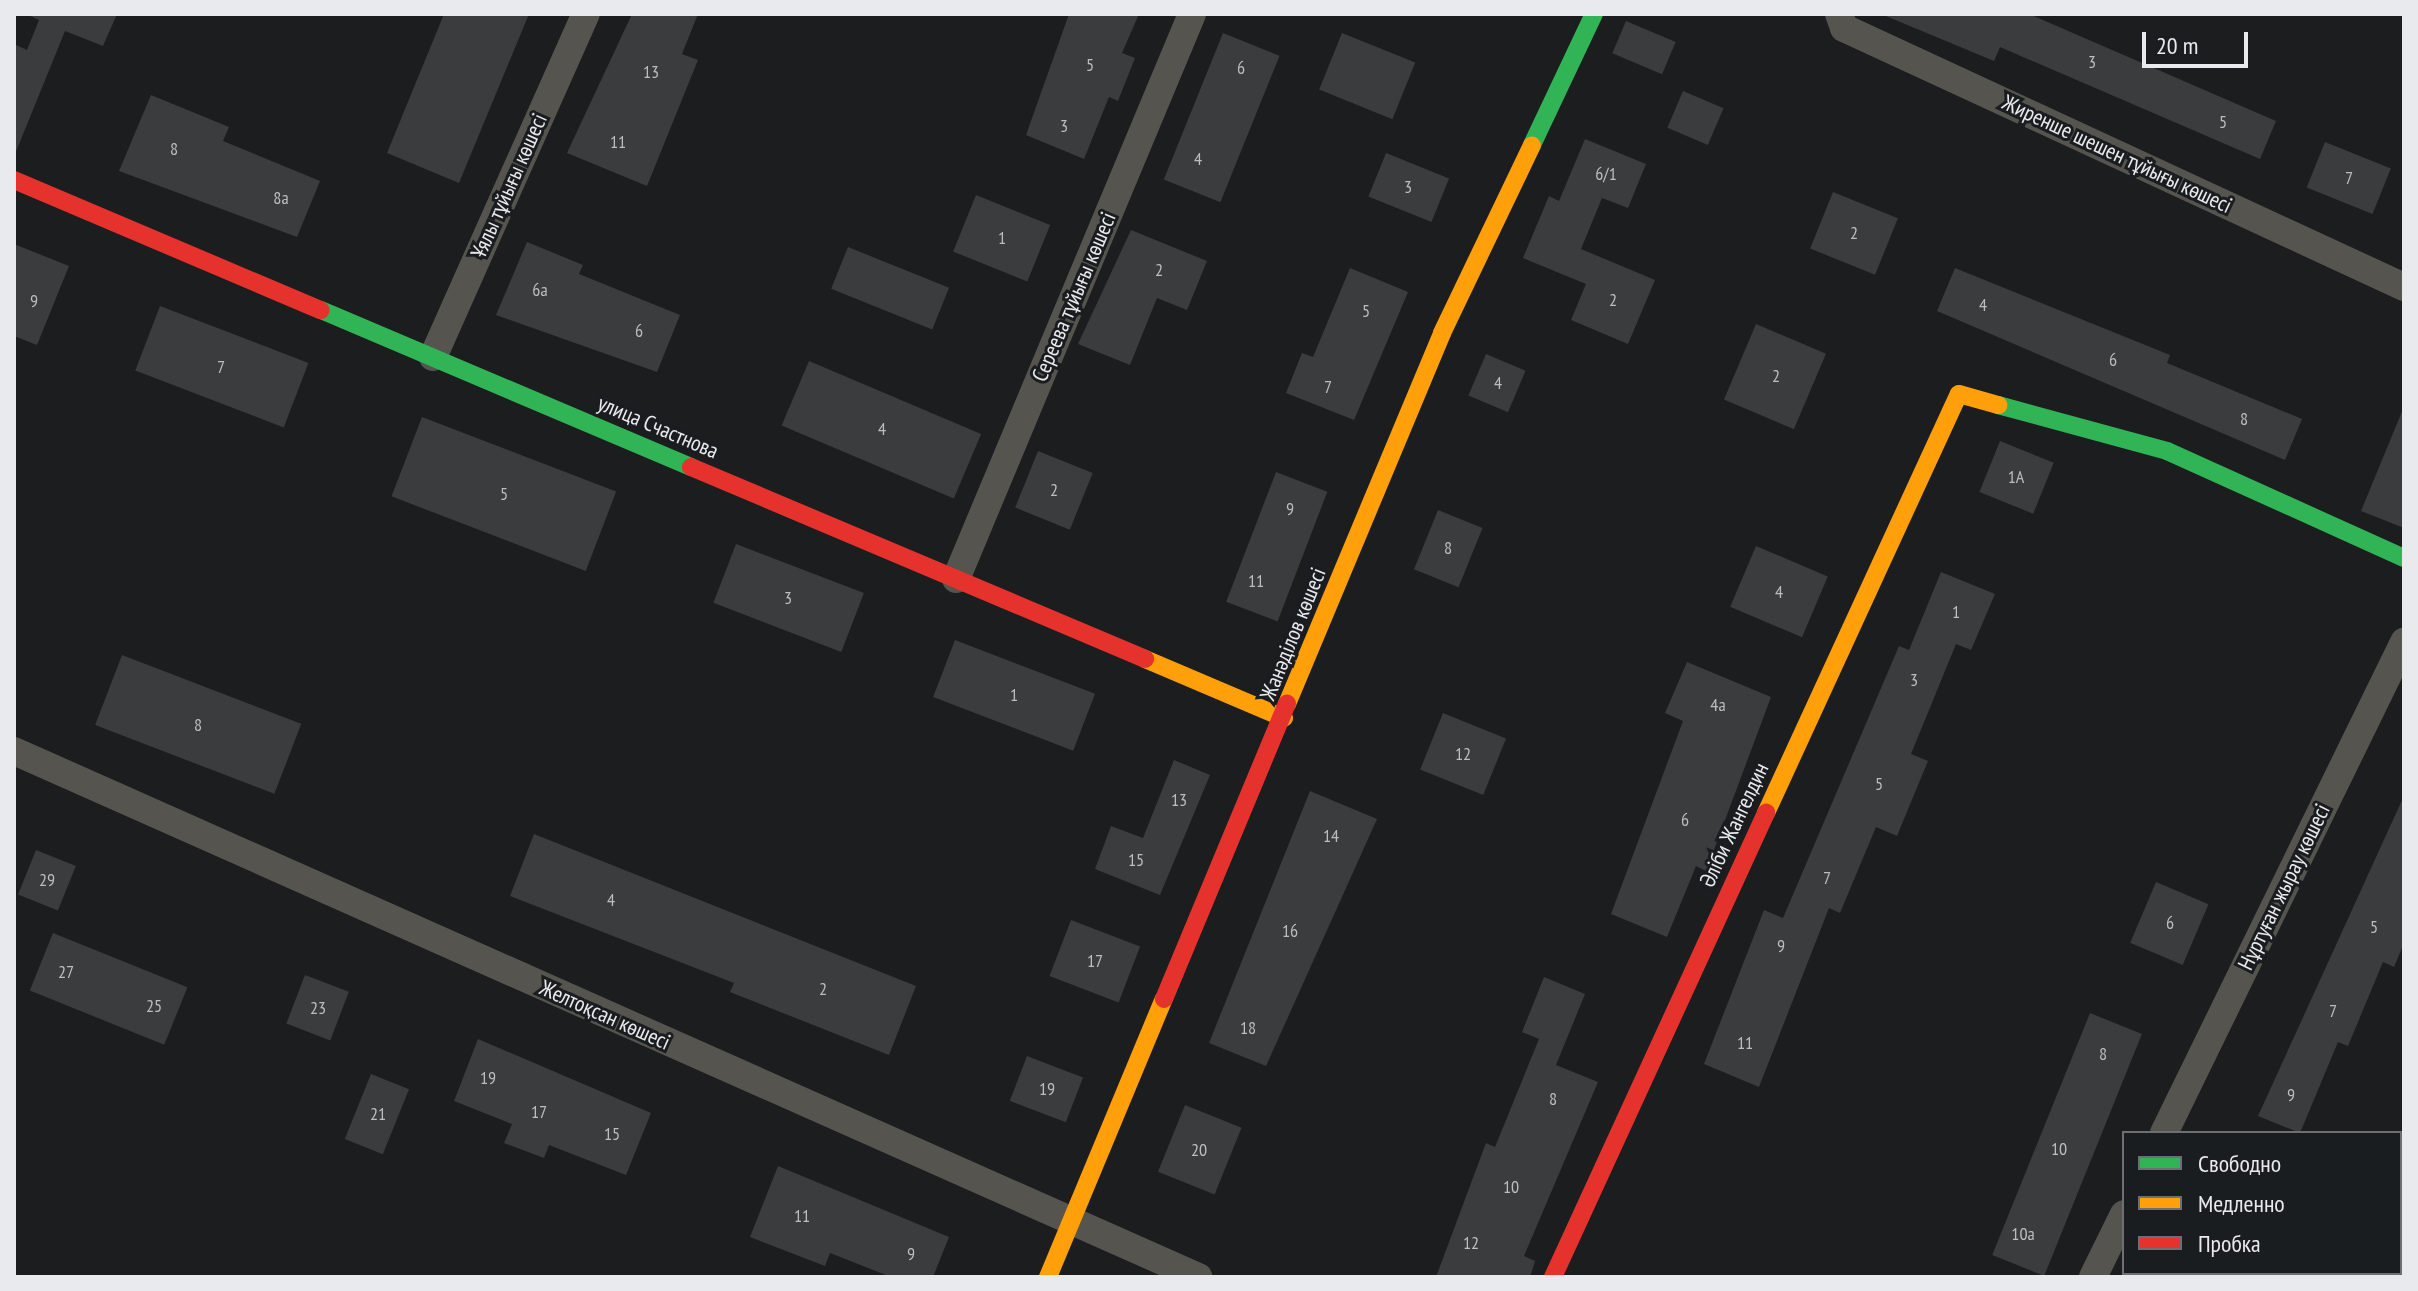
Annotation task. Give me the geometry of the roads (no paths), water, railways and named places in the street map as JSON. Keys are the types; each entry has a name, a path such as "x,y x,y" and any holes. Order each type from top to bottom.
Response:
{"street":[{"name":"Ұялы тұйығы көшесі","path":"433,357 586,14"},
{"name":"Сереева тұйығы көшесі","path":"956,579 1192,14"},
{"name":"Жанәділов көшесі","path":"1048,1277 1284,718 1442,333 1594,14"},
{"name":"Жиренше шешен тұйығы көшесі","path":"1839,14 1844,28 2404,287"},
{"name":"улица Счастнова","path":"14,180 1284,718"},
{"name":"Әліби Жангелдин","path":"1553,1277 1959,394 2167,451 2404,558"},
{"name":"Нұртуған жырау көшесі","path":"2165,1131 2404,642"},
{"name":"Желтоқсан көшесі","path":"14,751 1198,1277"},
{"path":"2093,1277 2122,1218"}]}
